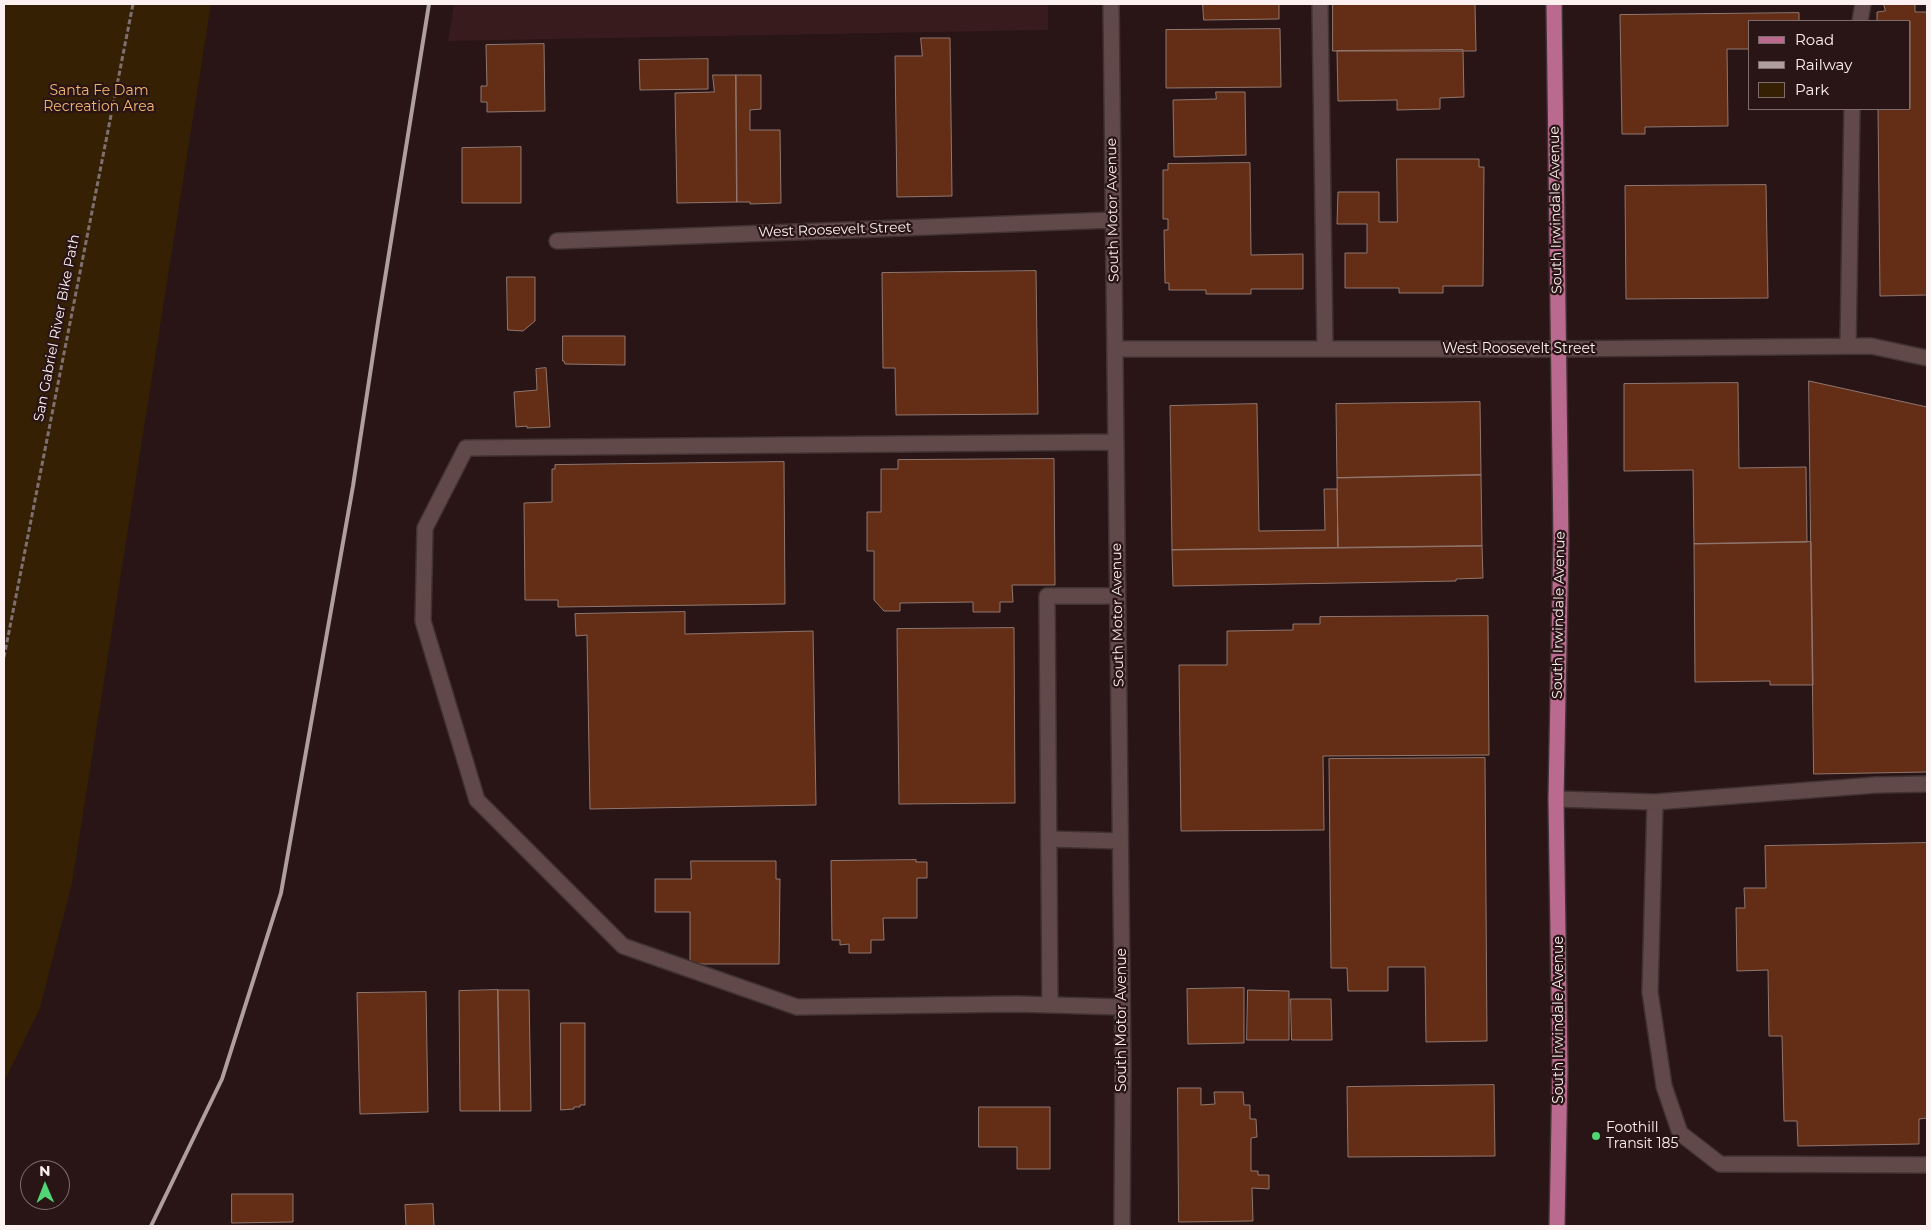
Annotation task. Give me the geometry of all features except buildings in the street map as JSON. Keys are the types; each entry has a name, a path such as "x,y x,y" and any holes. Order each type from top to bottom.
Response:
{"main road":[{"name":"South Irwindale Avenue","path":"1554,4 1560,540 1556,799 1560,1068 1557,1226"}],"street":[{"name":"South Motor Avenue","path":"1111,4 1122,1007 1122,1226"},
{"path":"1320,4 1325,349"},
{"path":"1860,20 1863,4"},
{"path":"1848,346 1852,110"},
{"name":"West Roosevelt Street","path":"557,241 1114,220"},
{"name":"West Roosevelt Street","path":"1115,349 1559,349 1871,346 1926,355"},
{"path":"1116,442 466,448 425,528 423,621 477,800 623,946 797,1007 1016,1004 1122,1007"},
{"path":"1050,1005 1047,596 1117,596"},
{"path":"1556,799 1655,802 1876,785 1927,784"},
{"path":"1655,802 1650,992 1664,1086 1680,1133 1720,1164 1927,1165"},
{"path":"1049,839 1120,841"}],"path":[{"name":"San Gabriel River Bike Path","path":"4,657 133,4"}],"shaded area":[{"path":"454,4 1048,4 1048,30 448,41"}],"green space":[{"name":"Santa Fe Dam Recreation Area","path":"4,4 211,4 72,883 40,1008 4,1082"}],"railway":[{"path":"151,1226 222,1079 281,893 353,486 429,4"}],"place":[{"name":"Foothill Transit 185","path":"1596,1136"}]}
